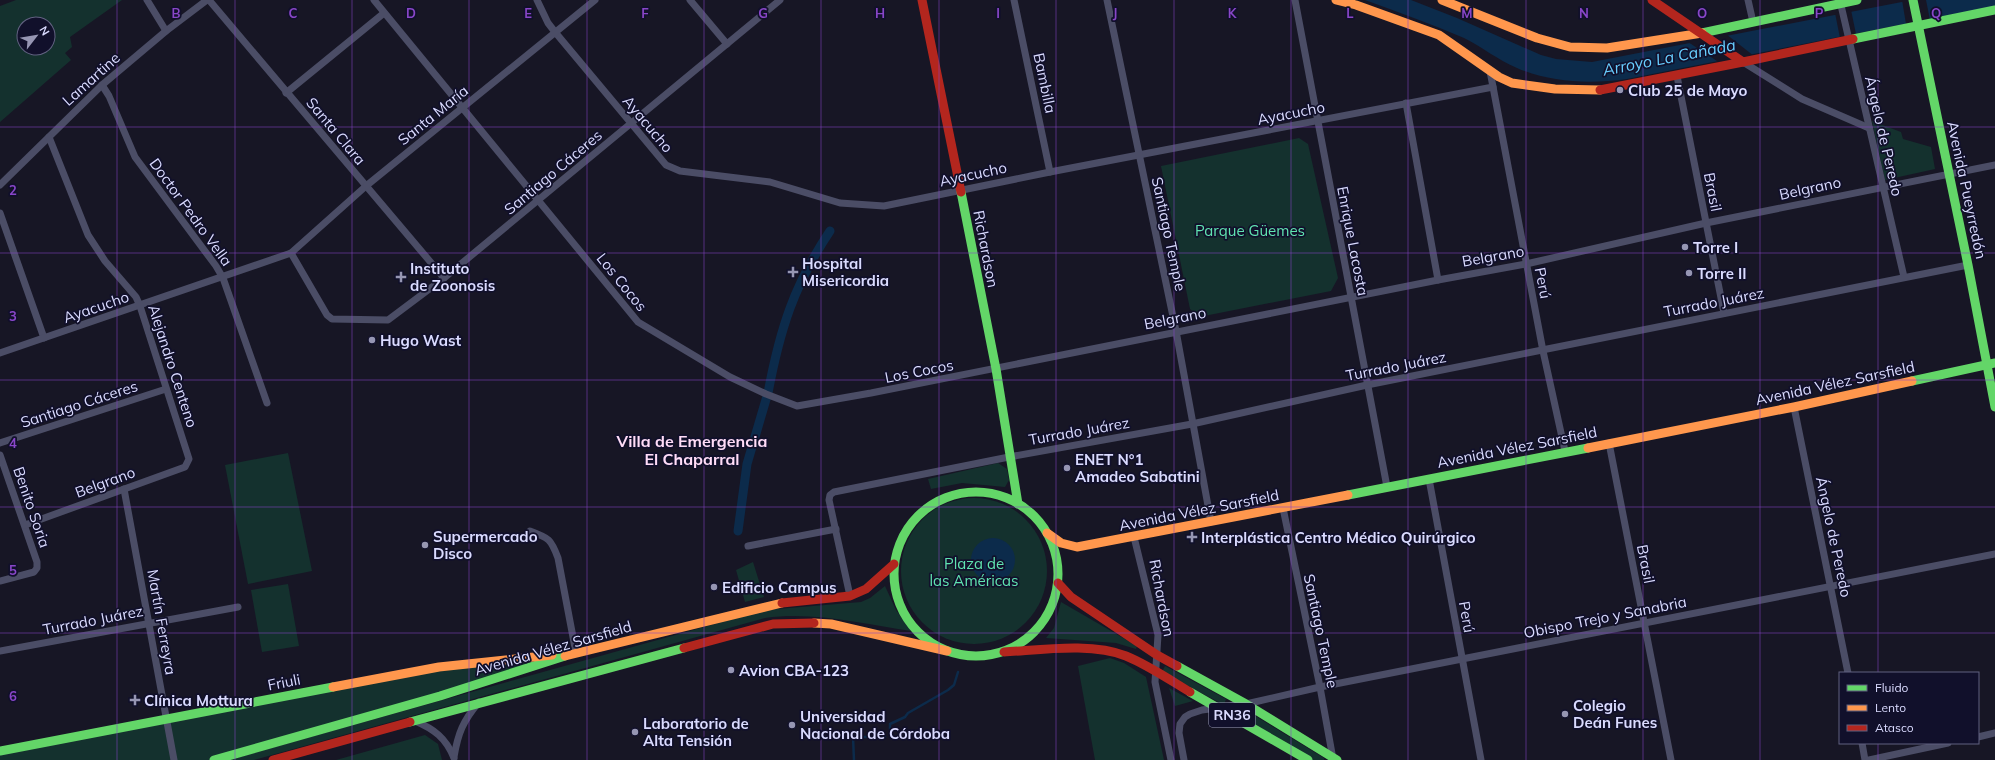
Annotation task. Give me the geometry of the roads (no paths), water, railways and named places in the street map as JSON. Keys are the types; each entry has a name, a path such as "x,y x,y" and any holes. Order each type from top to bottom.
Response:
{"main road":[{"name":"Richardson","path":"922,0 996,369 1009,457 1018,504"},
{"path":"1336,0 1356,5 1439,35 1490,71 1512,82 1530,86 1596,91 1616,89 1743,62 1918,22 1995,10"},
{"path":"1442,0 1537,38 1570,47 1606,48 1702,33 1841,2 1857,0"},
{"path":"1653,0 1743,62"},
{"name":"Avenida Pueyrredón","path":"1913,0 1948,175 1991,364 1995,408"},
{"name":"Avenida Vélez Sarsfield","path":"1047,533 1062,543 1077,547 1134,537 1794,407 1991,364"},
{"name":"RN36","path":"946,651 927,641 912,626 900,607 894,586 894,564 899,546 907,529 920,514 935,503 952,496 971,492 990,493 1004,497 1018,504 1034,516 1047,533 1058,564 1058,583 1052,606 1044,621 1028,638 1004,652"},
{"name":"Avenida Vélez Sarsfield","path":"214,760 440,696 576,652 784,603 850,596 866,590 894,564"},
{"name":"RN36","path":"1058,583 1072,597 1156,655 1246,704 1334,759"},
{"name":"RN36","path":"273,760 479,702 773,624 813,623 831,624 965,656 990,656 1004,652 1040,650 1107,651 1126,656 1221,708 1308,760"},
{"name":"Friuli","path":"0,751 439,667 576,652"}],"street":[{"path":"147,0 166,31"},
{"name":"Lamartine","path":"0,185 102,85 166,31 208,0"},
{"name":"Santa Clara","path":"208,0 444,278"},
{"name":"Los Cocos","path":"374,0 638,322 730,377 786,403 797,406 807,406 996,369"},
{"name":"Ayacucho","path":"537,0 555,32 666,165 673,169 770,182 840,203 884,206 1050,172 1140,156 1493,87"},
{"name":"Santa María","path":"291,253 366,186 594,0"},
{"path":"690,0 727,44"},
{"name":"Santiago Cáceres","path":"291,253 327,315 332,319 388,320 444,278 780,0"},
{"name":"Bambilla","path":"1014,0 1050,172"},
{"name":"Santiago Temple","path":"1107,0 1176,331 1210,522"},
{"name":"Enrique Lacosta","path":"1295,0 1387,487"},
{"path":"1748,0 1753,22"},
{"name":"Ángelo de Peredo","path":"1841,2 1848,39 1904,277"},
{"path":"286,93 384,13"},
{"path":"1743,62 1802,99 1869,128"},
{"name":"Perú","path":"1490,71 1543,351 1565,451"},
{"name":"Brasil","path":"1677,76 1724,313"},
{"name":"Doctor Pedro Vella","path":"102,85 109,96 135,157 216,266 223,278 267,403"},
{"path":"1406,103 1438,280"},
{"name":"Alejandro Centeno","path":"49,137 88,235 105,261 136,297 140,306 189,458"},
{"name":"Belgrano","path":"996,369 1176,331 1526,264 1706,223 1995,165"},
{"path":"0,213 44,338"},
{"name":"Ayacucho","path":"0,353 223,278 291,253"},
{"name":"Turrado Juárez","path":"836,529 829,500 830,495 834,492 1009,457 1192,424 1367,385 1968,265"},
{"name":"Santiago Cáceres","path":"0,443 166,389"},
{"name":"Ángelo de Peredo","path":"1794,407 1848,672"},
{"name":"Brasil","path":"1609,443 1671,760"},
{"name":"Benito Soria","path":"0,454 37,562 37,568 34,572 0,581"},
{"name":"Belgrano","path":"25,525 185,467 189,458"},
{"name":"Perú","path":"1428,479 1481,760"},
{"name":"Martín Ferreyra","path":"124,489 150,623 174,760"},
{"name":"Santiago Temple","path":"1283,508 1334,759"},
{"path":"748,546 836,529 850,596"},
{"path":"530,531 548,538 553,543 558,558 576,652"},
{"name":"Richardson","path":"1134,537 1158,635 1154,672 1155,682 1171,760"},
{"name":"Obispo Trejo y Sanabria","path":"1221,708 1461,659 1644,624 1831,585 1995,554"},
{"name":"Turrado Juárez","path":"0,651 238,607"},
{"path":"454,759 457,736 461,727 479,702"},
{"path":"1184,760 1180,724 1185,717 1196,711 1221,708"},
{"path":"415,721 430,728 441,736 454,759"},
{"path":"1979,737 1995,733"},
{"path":"1862,744 1865,760"},
{"path":"1869,760 1943,744"}],"water":[{"name":"Arroyo La Cañada","path":"1365,0 1411,0 1457,18 1541,55 1556,59 1592,62 1912,0 1995,0 1995,6 1627,79 1585,82 1543,77 1530,73 1503,61 1464,38"},
{"path":"993,538 1005,542 1011,548 1015,560 1011,572 1005,578 993,582 981,578 975,572 971,560 975,548 981,542"}],"waterway":[{"path":"768,393 783,328 790,308 807,270 830,231"},
{"path":"738,531 747,464 767,396"},
{"path":"890,730 890,724 905,717 908,713 954,685 958,672"},
{"path":"854,760 853,737 885,737"}],"place":[{"name":"Club 25 de Mayo","path":"1620,90"},
{"name":"Torre I","path":"1685,247"},
{"name":"Hospital Misericordia","path":"793,272"},
{"name":"Torre II","path":"1689,273"},
{"name":"Instituto de Zoonosis","path":"401,277"},
{"name":"Hugo Wast","path":"372,340"},
{"name":"ENET N°1 Amadeo Sabatini","path":"1067,468"},
{"name":"Interplástica Centro Médico Quirúrgico","path":"1192,537"},
{"name":"Supermercado Disco","path":"425,545"},
{"name":"Edificio Campus","path":"714,587"},
{"name":"Avion CBA-123","path":"731,670"},
{"name":"Clínica Mottura","path":"135,700"},
{"name":"Colegio Deán Funes","path":"1565,714"},
{"name":"Universidad Nacional de Córdoba","path":"792,725"},
{"name":"Laboratorio de Alta Tensión","path":"635,732"}],"district":[{"name":"Villa de Emergencia El Chaparral","path":"692,450"}],"park label":[{"name":"Parque Güemes","path":"1250,230"},
{"name":"Plaza de las Américas","path":"974,572"}]}
